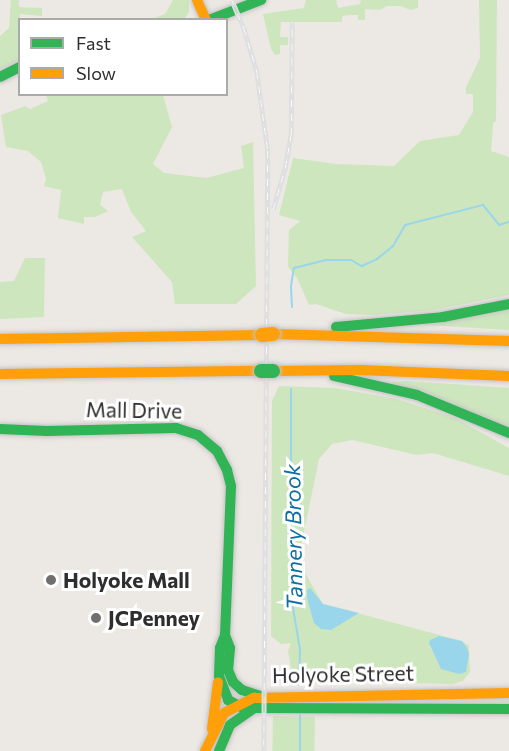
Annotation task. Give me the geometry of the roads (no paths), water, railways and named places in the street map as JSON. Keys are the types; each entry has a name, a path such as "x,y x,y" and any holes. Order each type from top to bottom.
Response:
{"main road":[{"path":"197,0 206,18"},
{"path":"212,18 261,0"},
{"path":"0,77 18,68"},
{"path":"271,334 449,316 509,304"},
{"path":"0,339 271,334 509,341"},
{"path":"287,370 347,379 405,392 509,433"},
{"path":"0,374 360,370 509,376"},
{"name":"Mall Drive","path":"0,429 47,431 170,427 191,432 211,444 223,461 231,486 225,635 220,648 224,673 211,734"},
{"path":"224,673 239,688 261,696"},
{"path":"219,751 227,730 241,712 225,696 224,673"},
{"name":"Holyoke Street","path":"241,712 261,696 509,693"},
{"name":"Holyoke Street","path":"205,751 211,734 224,713 290,707 509,709"}],"water":[{"path":"310,588 323,604 359,613 331,630 321,629 314,623 307,598 307,590"},
{"path":"439,636 462,641 469,654 466,672 459,674 441,669 429,643 430,640"}],"waterway":[{"name":"Tannery Brook","path":"292,307 291,286 294,268 327,260 351,260 362,266 377,259 393,246 405,225 483,205 499,225 509,222"},
{"name":"Tannery Brook","path":"291,389 291,596 300,650 299,685"},
{"name":"Tannery Brook","path":"300,715 300,751"}],"railway":[{"path":"232,0 244,28 257,72 268,151 264,751"},
{"path":"273,209 285,168 291,135 292,22"}],"place":[{"name":"Holyoke Mall","path":"51,580"},
{"name":"JCPenney","path":"96,618"}]}
